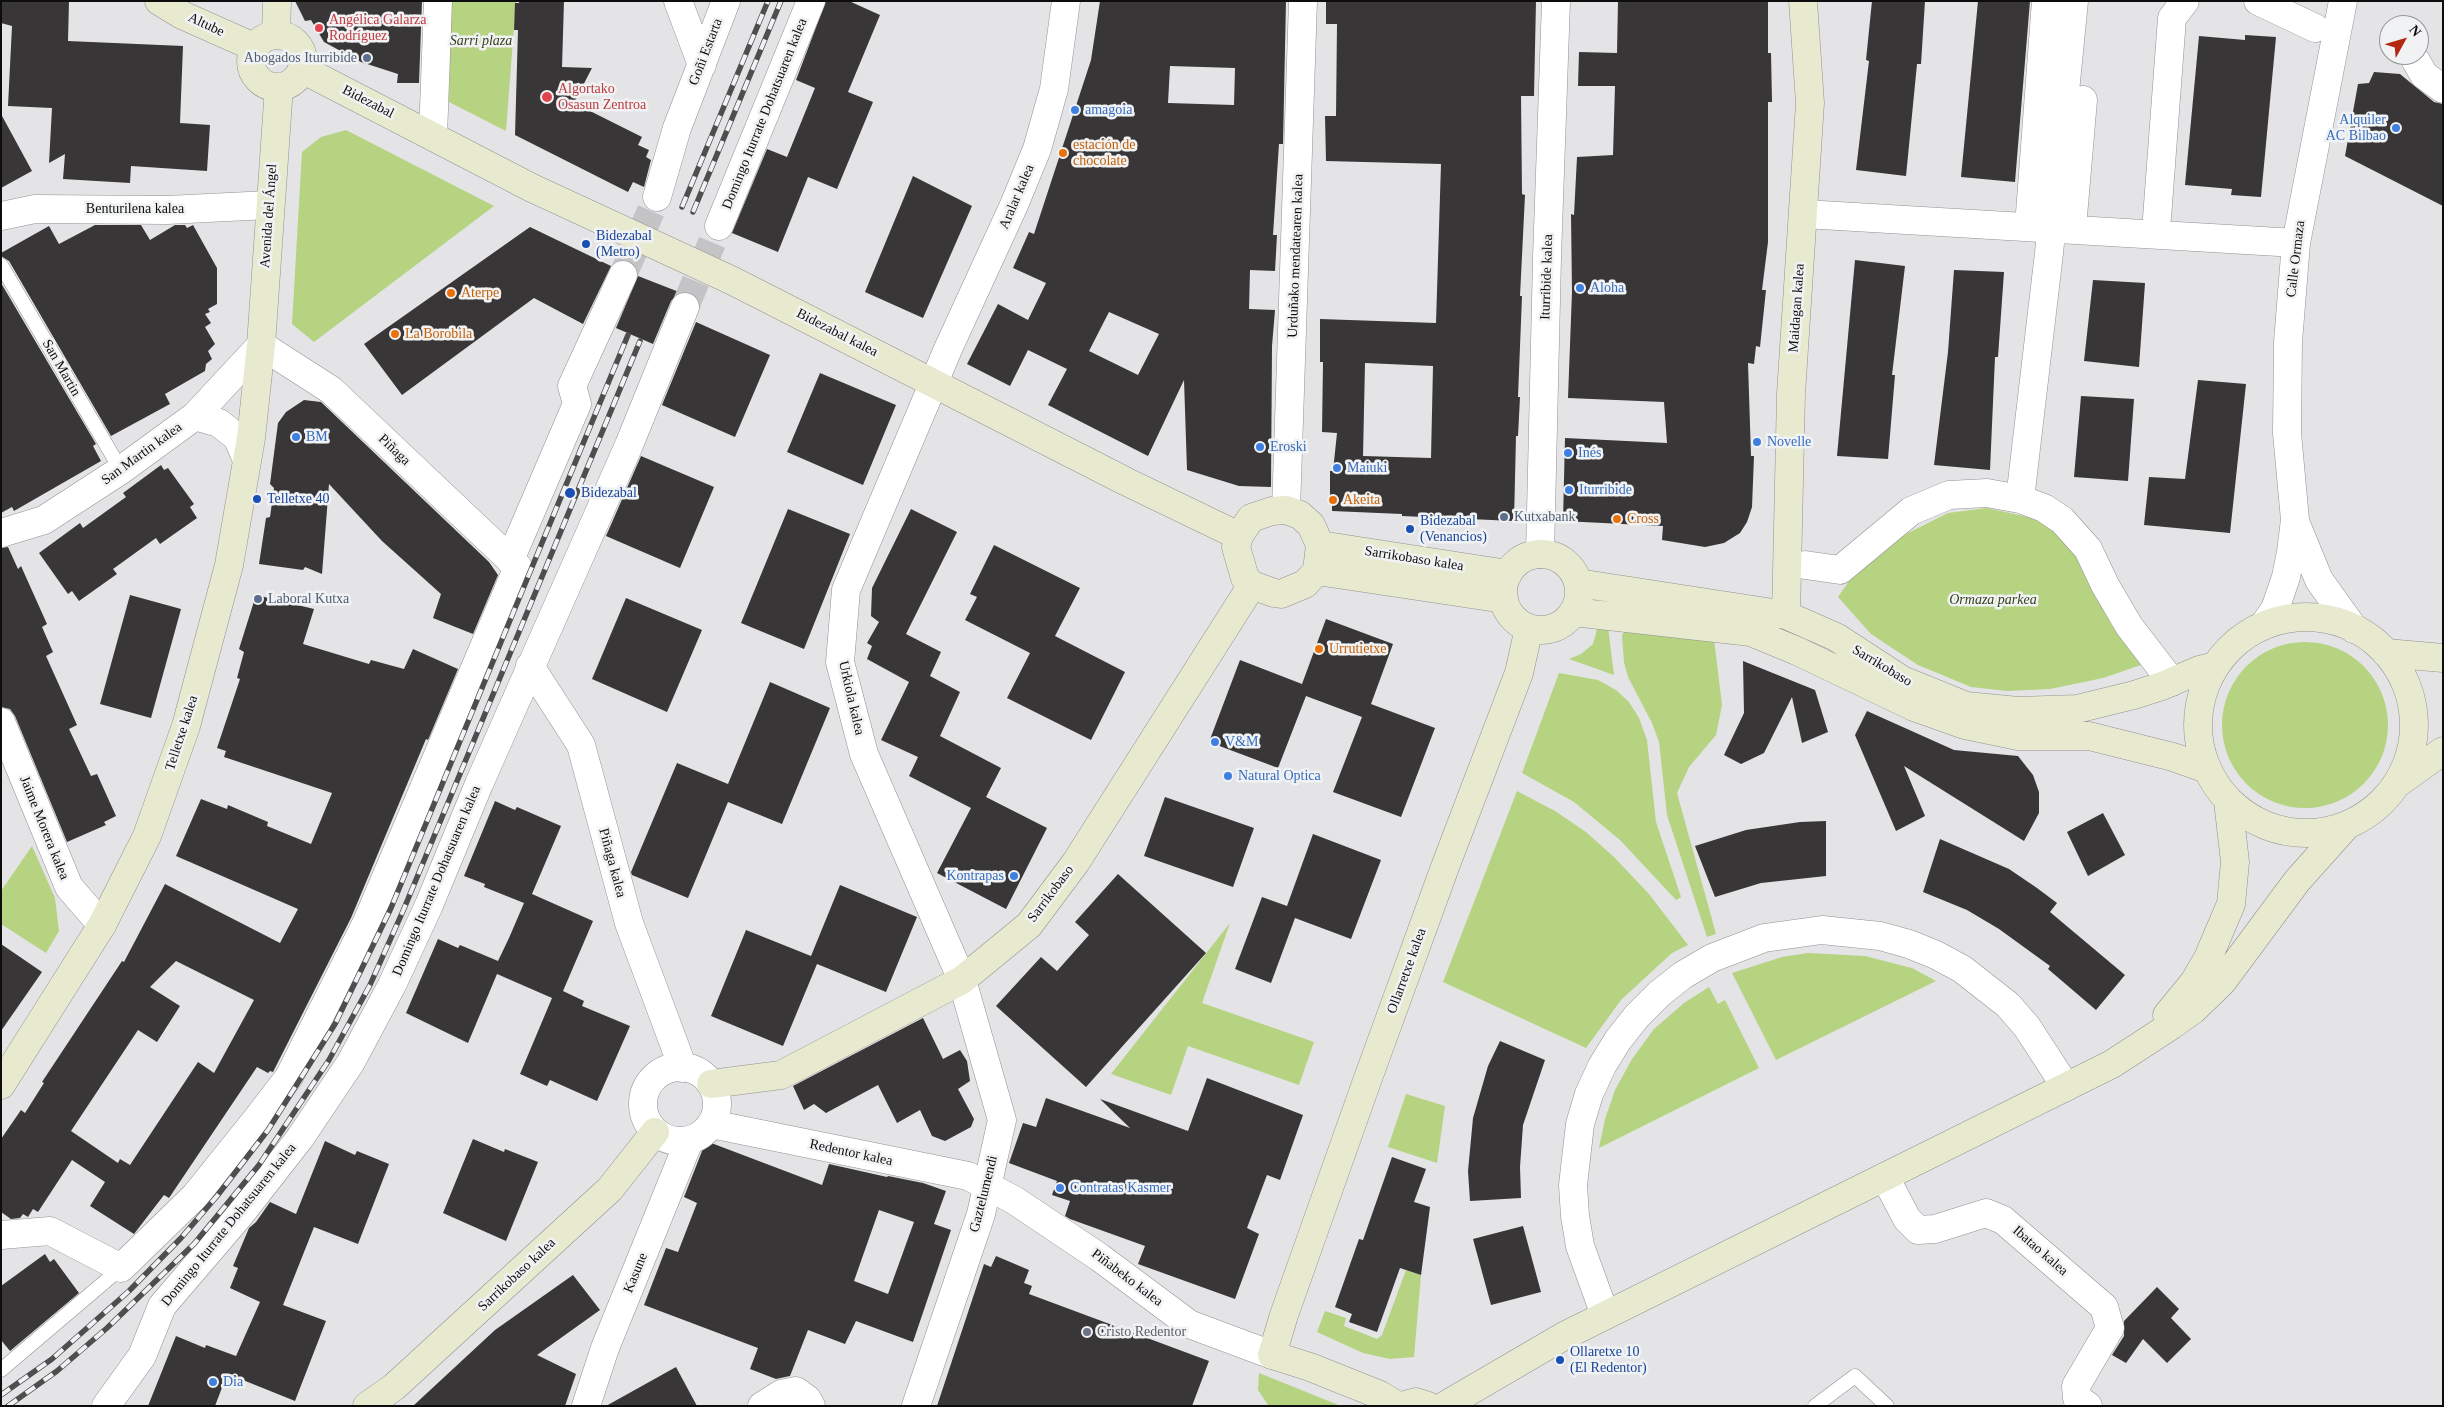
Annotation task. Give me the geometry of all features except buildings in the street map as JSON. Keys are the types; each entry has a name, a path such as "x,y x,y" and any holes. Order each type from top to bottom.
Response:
{"street":[{"name":"Altube","path":"159,1 182,15 265,41"},
{"path":"265,41 292,39 298,45 303,60 302,69 297,78 289,84 279,87 260,82 254,75 251,66 265,41 277,1"},
{"path":"434,136 438,1"},
{"path":"678,1 702,65"},
{"name":"Goñi Estarta","path":"657,196 662,174 726,1"},
{"name":"Domingo Iturrate Dohatsuaren kalea","path":"719,226 811,1"},
{"name":"Aralar kalea","path":"934,382 1037,149 1054,89 1066,1"},
{"name":"Urduñako mendatearen kalea","path":"1286,510 1303,1"},
{"name":"Iturribide kalea","path":"1540,554 1547,248 1556,1"},
{"name":"Maidagan kalea","path":"1786,615 1790,394 1804,214 1810,103 1803,1"},
{"path":"2046,1 2052,219"},
{"path":"2020,499 2052,219 2074,1"},
{"path":"2052,219 2092,1"},
{"path":"2157,218 2172,18 2185,1"},
{"path":"2258,1 2315,28"},
{"name":"Calle Ormaza","path":"2264,625 2275,609 2286,577 2295,520 2287,414 2288,342 2296,243 2343,1"},
{"path":"2418,65 2424,75 2443,90"},
{"name":"Bidezabal","path":"302,69 434,136"},
{"name":"Avenida del Ángel","path":"260,345 279,87"},
{"name":"Bidezabal kalea","path":"434,136 532,188 733,281 1127,482 1239,536"},
{"name":"Benturilena kalea","path":"1,216 35,209 167,210 269,206"},
{"path":"1804,214 2052,219 2296,243"},
{"path":"1,1235 50,1231 121,1268 195,1196 289,1077 367,922 577,404 572,386 623,275"},
{"name":"Domingo Iturrate Dohatsuaren kalea","path":"106,1406 142,1356 162,1306 239,1216 294,1146 351,1062 392,985 429,905 530,666 629,445 685,307"},
{"name":"San Martin kalea","path":"1,533 44,520 121,470 195,416 260,345"},
{"name":"Telletxe kalea","path":"1,1085 102,925 147,836 186,726 229,565 247,460 260,345"},
{"name":"Piñaga","path":"260,345 331,390 514,563"},
{"name":"Urkiola kalea","path":"934,382 846,590 840,662 864,754 962,980"},
{"path":"195,416 218,423 230,430 237,437 247,460"},
{"path":"1805,565 1840,570 1911,510 1949,495 1987,493 2020,499 2044,508 2062,520 2088,549 2105,585 2129,626 2172,682"},
{"path":"1286,510 1300,515 1311,525 1318,558 1305,584 1281,594 1274,594 1252,585 1245,578 1236,547 1239,536 1252,518 1272,511 1286,510"},
{"name":"Calle Ormaza","path":"2295,520 2318,580 2354,629"},
{"path":"1540,554 1553,556 1564,562 1573,571 1578,583 1579,593 1574,612 1554,628 1541,630 1529,628 1512,616 1506,586 1521,559 1540,554"},
{"name":"Sarrikobaso kalea","path":"1318,558 1506,586"},
{"name":"Sarrikobaso","path":"1578,583 1786,615 1836,637 1902,680 1966,706 2018,711 2077,709 2134,695 2172,682 2199,670 2215,666"},
{"name":"Sarrikobaso","path":"711,1084 781,1075 962,980 1029,925 1076,862 1252,585"},
{"name":"Sarrikobaso","path":"1574,612 1751,632 1798,651 1914,707 1965,725 2018,736 2090,736 2173,757 2207,769"},
{"path":"2398,783 2407,762 2413,739 2413,716 2409,693 2386,653 2354,629 2337,622 2310,618 2282,620 2264,625 2236,642 2215,666 2201,699 2198,716 2198,734 2207,769 2216,786 2228,800 2245,814 2263,825 2284,831 2306,833 2327,832 2347,825 2376,808 2398,783 2443,751"},
{"name":"Ollarretxe kalea","path":"1272,1355 1284,1315 1445,867 1519,673 1529,628"},
{"path":"2386,653 2443,658"},
{"name":"Piñaga kalea","path":"530,666 580,746 629,924 683,1068"},
{"name":"Jaime Morera kalea","path":"1,722 69,887 102,925"},
{"path":"2134,1048 2167,1016 2194,982 2223,927 2231,904 2235,883 2235,862 2228,800"},
{"path":"1449,1402 1564,1336 1605,1315 2112,1064 2134,1048 2181,1020 2208,996 2226,976 2298,881 2347,825"},
{"path":"1605,1315 1580,1246 1575,1216 1573,1185 1580,1124 1589,1094 1602,1066 1618,1040 1637,1016 1659,994 1683,975 1712,958 1764,938 1822,930 1880,936 1909,944 1962,969 2008,1005 2027,1027 2066,1087"},
{"name":"Gaztelumendi","path":"916,1406 989,1186 1002,1120 962,980"},
{"path":"683,1068 702,1075 711,1084 717,1108 711,1124 701,1135 688,1141 666,1139 655,1132 647,1123 643,1110 646,1089 658,1074 668,1069 683,1068"},
{"name":"Redentor kalea","path":"711,1124 968,1176 989,1186"},
{"name":"Sarrikobaso kalea","path":"367,1406 394,1387 610,1189 655,1132"},
{"name":"Kasune","path":"586,1406 605,1348 688,1141"},
{"name":"Ibatao kalea","path":"1885,1177 1907,1219 1918,1230 1935,1228 1986,1213 2003,1220 2104,1307 2110,1328 2076,1386 2077,1398 2088,1406"},
{"name":"Piñabeko kalea","path":"989,1186 1014,1200 1099,1257 1189,1324 1272,1355"},
{"path":"1272,1355 1310,1367 1380,1395 1400,1406 1416,1402 1428,1406"},
{"path":"762,1406 782,1394 796,1391 807,1399 811,1406"}],"lane":[{"name":"San Martin","path":"1,265 121,470"},
{"path":"1,1370 121,1268"},
{"path":"1815,1406 1855,1376 1887,1406"}],"green space":[{"name":"Sarri plaza","path":"450,1 516,1 506,131 449,102"},
{"path":"346,130 494,206 314,342 292,324 302,152 321,137"},
{"name":"Ormaza parkea","path":"1987,508 2037,519 2055,532 2076,557 2112,626 2141,665 2103,678 2050,689 2007,691 1971,687 1918,665 1871,634 1838,597 1857,570 1884,545 1948,513"},
{"path":"1598,626 1608,627 1614,675 1569,659 1581,654 1593,644"},
{"path":"1628,628 1714,639 1722,705 1716,735 1689,767 1677,793 1716,934 1707,937 1667,815 1659,742 1652,723 1628,677 1624,662 1622,635"},
{"path":"2297,642 2313,642 2337,648 2364,666 2382,693 2388,725 2382,757 2364,784 2337,802 2313,808 2297,808 2273,802 2252,789 2241,778 2228,757 2222,733 2222,717 2228,693 2241,672 2252,661 2273,648"},
{"path":"1559,673 1598,680 1616,690 1629,702 1639,718 1647,740 1656,822 1681,897 1676,900 1620,840 1574,802 1522,773"},
{"path":"1517,791 1555,811 1586,832 1614,857 1649,894 1688,945 1672,953 1621,1000 1586,1048 1443,982"},
{"path":"32,846 55,898 59,931 46,953 1,924 1,891"},
{"path":"1230,923 1202,1003 1314,1042 1299,1085 1188,1046 1171,1095 1111,1074"},
{"path":"1808,953 1865,956 1912,968 1936,981 1776,1060 1732,973 1782,957"},
{"path":"1709,987 1718,1004 1725,1000 1759,1068 1599,1148 1605,1119 1615,1090 1632,1059 1654,1029 1684,1003"},
{"path":"1406,1094 1445,1106 1437,1163 1388,1147"},
{"path":"1406,1270 1421,1275 1414,1357 1390,1359 1363,1353 1317,1332 1325,1311 1346,1318 1344,1326 1377,1339 1382,1335"},
{"path":"1259,1373 1341,1406 1268,1405 1258,1390"}],"tunnel":[{"path":"623,275 657,197"},
{"path":"685,307 719,226"}],"railway":[{"path":"682,207 768,1"},
{"path":"693,212 781,1"},
{"path":"1,1395 52,1359 129,1291 181,1238 217,1196 268,1130 335,1024 391,908 628,335"},
{"path":"8,1406 57,1371 107,1328 194,1244 259,1165 329,1060 370,985 403,911 640,341"}],"place":[{"name":"Angélica Galarza Rodríguez","path":"319,28"},
{"name":"Abogados Iturribide","path":"367,58"},
{"name":"Algortako Osasun Zentroa","path":"547,97"},
{"name":"amagoia","path":"1075,110"},
{"name":"Alquiler AC Bilbao","path":"2396,128"},
{"name":"estación de chocolate","path":"1063,153"},
{"name":"Bidezabal (Metro)","path":"586,244"},
{"name":"Aloha","path":"1580,288"},
{"name":"Aterpe","path":"451,293"},
{"name":"La Borobila","path":"395,334"},
{"name":"BM","path":"296,437"},
{"name":"Novelle","path":"1757,442"},
{"name":"Eroski","path":"1260,447"},
{"name":"Inés","path":"1568,453"},
{"name":"Maiuki","path":"1337,468"},
{"name":"Iturribide","path":"1569,490"},
{"name":"Bidezabal","path":"570,493"},
{"name":"Telletxe 40","path":"257,499"},
{"name":"Akeita","path":"1333,500"},
{"name":"Kutxabank","path":"1504,517"},
{"name":"Cross","path":"1617,519"},
{"name":"Bidezabal (Venancios)","path":"1410,529"},
{"name":"Laboral Kutxa","path":"258,599"},
{"name":"Urrutietxe","path":"1319,649"},
{"name":"V&M","path":"1215,742"},
{"name":"Natural Optica","path":"1228,776"},
{"name":"Kontrapas","path":"1014,876"},
{"name":"Contratas Kasmer","path":"1060,1188"},
{"name":"Cristo Redentor","path":"1087,1332"},
{"name":"Ollaretxe 10 (El Redentor)","path":"1560,1360"},
{"name":"Dia","path":"213,1382"}]}
